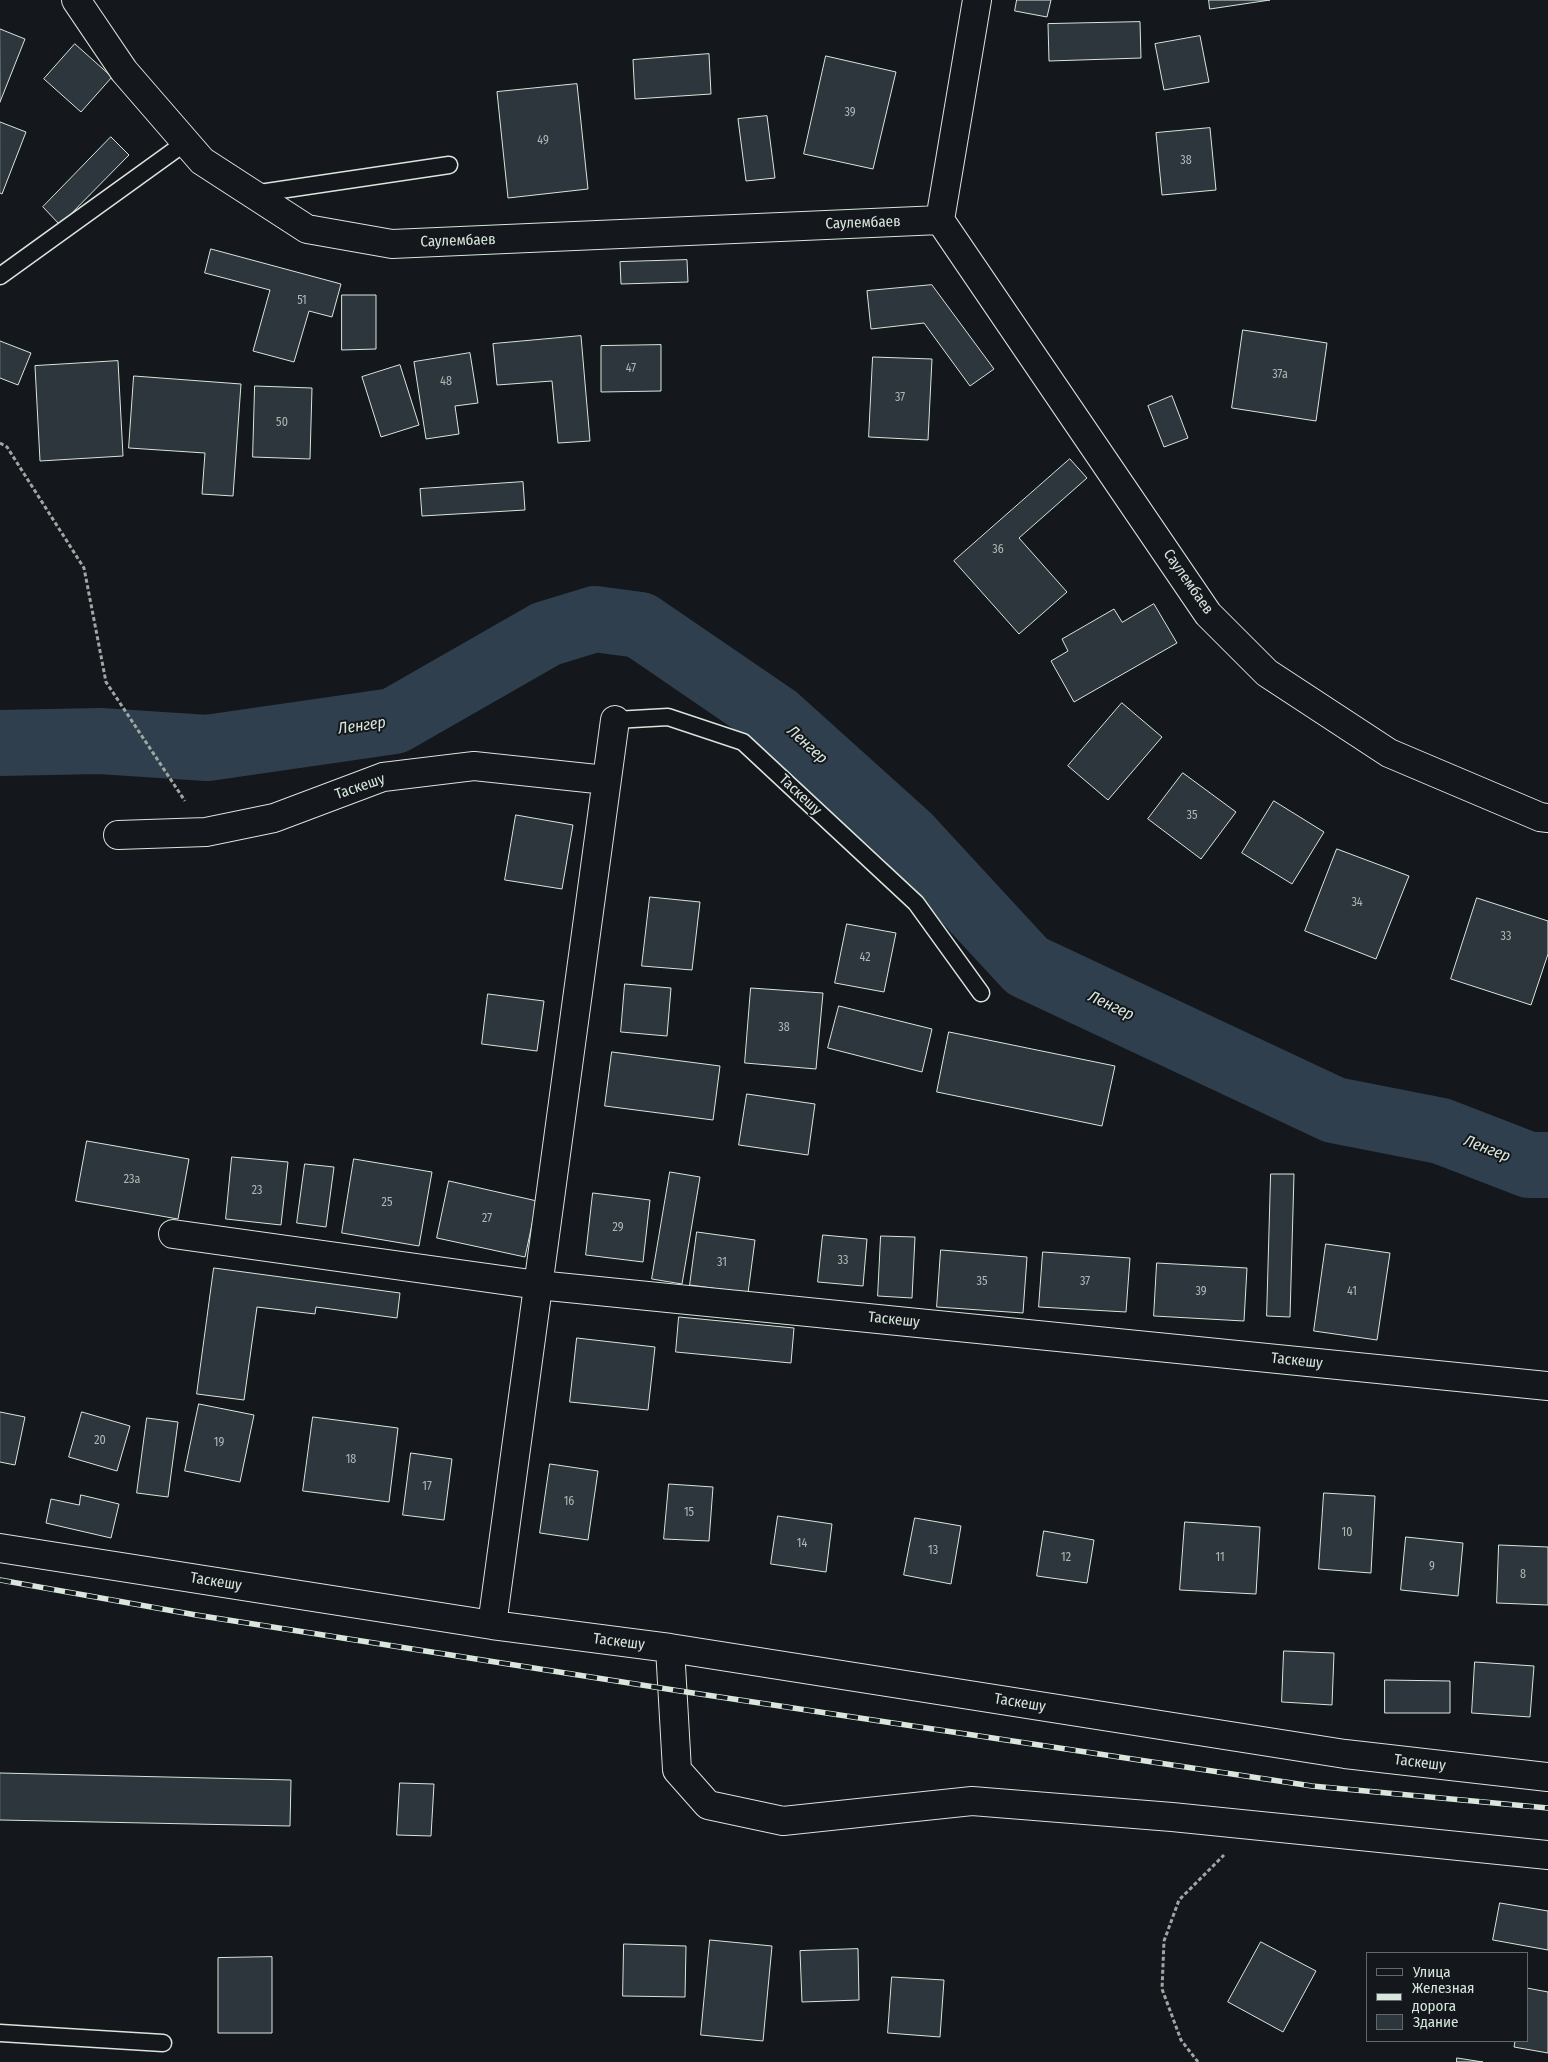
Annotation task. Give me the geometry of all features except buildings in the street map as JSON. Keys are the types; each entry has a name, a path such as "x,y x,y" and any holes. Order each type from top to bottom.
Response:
{"street":[{"name":"Саулембаев","path":"76,0 124,71 202,160 307,229 392,244 940,220 1208,614 1267,673 1389,753 1540,817 1548,818"},
{"path":"940,220 977,0"},
{"name":"Таскешу","path":"492,1625 615,720"},
{"name":"Таскешу","path":"118,835 206,832 274,818 383,777 474,766 606,780"},
{"name":"Таскешу","path":"173,1234 538,1285 1548,1386"},
{"name":"Таскешу","path":"0,1548 492,1625 670,1648 1345,1754 1548,1777"},
{"path":"670,1648 677,1770 708,1805 783,1821 972,1801 1255,1825 1548,1854"}],"lane":[{"path":"0,276 186,142"},
{"path":"253,194 449,166"},
{"name":"Таскешу","path":"615,720 668,717 742,742 916,903 981,993"},
{"path":"0,2033 163,2044"}],"path":[{"path":"0,443 7,447 84,568 106,682 206,832"},
{"path":"1198,2062 1181,2040 1162,1989 1164,1941 1179,1900 1255,1825"}],"waterway":[{"name":"Ленгер","path":"0,743 100,741 207,748 394,721 546,634 595,619 640,625 776,718 907,836 1027,966 1334,1110 1441,1131 1529,1165 1548,1165"}],"railway":[{"path":"0,1580 196,1615 680,1691 1312,1786 1548,1808"}]}
